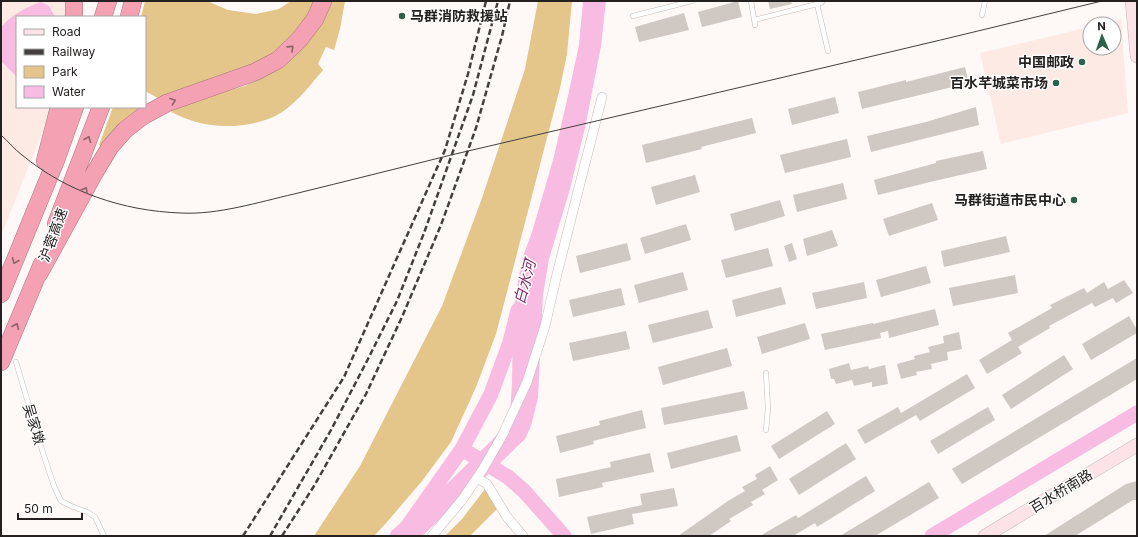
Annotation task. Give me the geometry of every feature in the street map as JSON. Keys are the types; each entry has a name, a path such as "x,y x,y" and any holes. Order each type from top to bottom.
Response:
{"highway":[{"path":"74,1 74,16"},
{"path":"103,16 108,1"},
{"path":"129,16 133,1"},
{"path":"39,274 95,172 110,147 125,130 143,116 167,103 255,72 278,60 299,40 315,19 323,1"},
{"path":"26,234 59,108"},
{"name":"沪蓉高速","path":"1,294 56,160 75,108"},
{"name":"沪蓉高速","path":"9,362 76,170 101,108"}],"street":[{"path":"1134,3 1137,56"},
{"path":"432,536 462,500 483,469 502,436 527,382 546,326 557,274 602,96"},
{"name":"百水桥南路","path":"985,536 1137,445"},
{"path":"477,478 487,484 507,517 523,536"}],"lane":[{"path":"633,16 692,1"},
{"path":"751,1 755,22 821,3 823,1"},
{"path":"982,15 985,1"},
{"path":"817,4 828,51"},
{"name":"吴家墩","path":"9,362 31,416 54,486 61,501 95,517 104,536"},
{"path":"766,373 768,408 766,430"}],"shaded area":[{"path":"1,1 66,1 65,16 16,16 16,108 50,108 46,123 1,236"},
{"name":"百水芊城菜市场","path":"1082,29 1082,56 1122,56 1122,32 1128,113 1001,144 980,53"}],"green space":[{"path":"145,1 207,1 228,10 256,14 279,9 291,1 317,1 290,42 256,66 161,100 146,92 146,16 141,16"},
{"path":"330,1 345,1 340,29 334,50 326,47 318,64 323,70 300,96 285,110 276,116 265,120 228,126 204,124 171,112 173,109 208,96 245,86 280,66"},
{"path":"538,1 572,1 567,54 560,88 496,334 476,387 451,442 422,481 374,536 314,536 360,466 442,306 482,198 525,69"},
{"path":"113,108 137,108 141,111 101,147 99,145"},
{"path":"485,489 502,504 470,536 445,536 462,519"}],"water":[{"name":"白水河","path":"583,1 606,1 601,46 585,128 570,189 549,259 543,295 538,398 531,426 525,439 422,536 393,536 490,442 504,427 510,412 513,318 522,259 532,232 553,160 579,45"},
{"path":"41,2 49,6 54,16 16,16 16,76 2,62 1,28 8,20 30,6"}],"building":[{"path":"738,1 742,17 702,27 698,12"},
{"path":"768,1 791,1 792,4 770,9"},
{"path":"684,13 689,30 639,42 635,27"},
{"path":"965,67 969,83 862,109 858,92"},
{"path":"835,97 839,113 792,125 788,109"},
{"path":"976,107 979,125 871,152 867,136 926,122"},
{"path":"752,118 756,133 701,147 702,149 646,163 642,145"},
{"path":"847,139 851,157 785,173 780,155"},
{"path":"983,151 987,169 878,195 874,180 936,163 936,161"},
{"path":"695,175 700,192 656,205 651,187"},
{"path":"843,183 847,199 797,212 793,195"},
{"path":"780,200 785,216 735,231 730,214"},
{"path":"932,203 938,220 889,236 883,219"},
{"path":"686,224 691,240 645,254 640,238"},
{"path":"832,230 838,246 807,256 803,239"},
{"path":"1006,236 1010,252 944,267 941,251"},
{"path":"627,243 631,260 580,273 576,256"},
{"path":"792,243 797,259 789,262 784,246"},
{"path":"768,248 773,266 726,278 721,260"},
{"path":"926,266 931,283 881,297 876,280"},
{"path":"683,272 688,290 639,303 634,285"},
{"path":"1015,275 1018,293 953,306 949,288"},
{"path":"1124,280 1133,293 1116,303 1113,298 1095,307 1092,303 1049,326 1050,328 1018,347 1022,353 987,374 979,360 1012,340 1008,333 1052,308 1050,305 1084,288 1087,293 1104,282 1108,289"},
{"path":"864,282 867,298 816,309 812,293"},
{"path":"781,287 786,304 736,317 732,300"},
{"path":"621,288 625,305 573,317 569,300"},
{"path":"935,309 939,325 889,338 888,331 880,333 881,338 825,350 821,334 873,324"},
{"path":"708,310 713,328 653,343 648,325"},
{"path":"1129,316 1137,330 1137,333 1091,360 1082,344"},
{"path":"805,323 810,339 762,354 757,337"},
{"path":"626,331 630,349 573,361 569,343"},
{"path":"959,332 962,349 947,352 948,360 931,364 932,369 916,372 917,375 901,379 897,364 915,359 914,356 930,352 928,347 944,343 943,336"},
{"path":"727,348 732,366 663,385 658,367"},
{"path":"1064,355 1073,369 1011,409 1002,395"},
{"path":"1137,358 1137,379 962,484 952,469"},
{"path":"849,363 851,370 868,366 869,369 885,365 888,384 872,387 872,382 854,386 852,380 836,384 834,379 831,379 829,369"},
{"path":"967,374 975,388 920,421 916,415 865,444 857,430 898,407 901,413"},
{"path":"744,391 748,409 664,425 661,408"},
{"path":"988,407 995,420 938,454 930,441"},
{"path":"642,410 646,428 593,441 594,444 560,453 556,436 600,425 599,421"},
{"path":"827,411 835,424 779,459 771,446"},
{"path":"737,435 741,451 671,469 667,453"},
{"path":"846,443 856,459 799,495 789,479"},
{"path":"650,453 654,472 602,483 603,487 559,497 556,479 611,467 610,462"},
{"path":"770,466 778,480 762,490 765,494 751,502 753,505 729,519 731,521 709,536 678,536 745,491 742,487 757,479 755,475"},
{"path":"866,476 875,491 817,527 815,523 793,536 760,536 796,515 798,518"},
{"path":"1137,481 1137,500 1133,500 1075,536 1044,536 1126,484"},
{"path":"929,482 939,498 875,536 840,536"},
{"path":"674,488 678,506 632,514 634,524 591,534 587,517 642,505 640,494"}],"waterway":[{"name":"白水河","path":"397,536 407,527 462,449 491,394 510,342 518,310"},
{"path":"932,536 1137,413"},
{"path":"462,449 508,477 524,491 564,536"}],"tram line":[{"path":"1,135 19,153 39,168 77,189 97,197 117,204 159,211 181,213 209,212 253,204 451,155 858,60 1102,1"}],"railway":[{"path":"243,536 344,377 445,150 468,74 486,1"},
{"path":"270,536 331,430 397,301 424,233 473,95 498,1"},
{"path":"282,536 314,486 366,394 402,317 441,225 476,128 502,36 510,1"}],"place":[{"name":"马群消防救援站","path":"402,16"},
{"name":"中国邮政","path":"1082,62"},
{"name":"百水芊城菜市场","path":"1056,83"},
{"name":"马群街道市民中心","path":"1074,200"}]}
